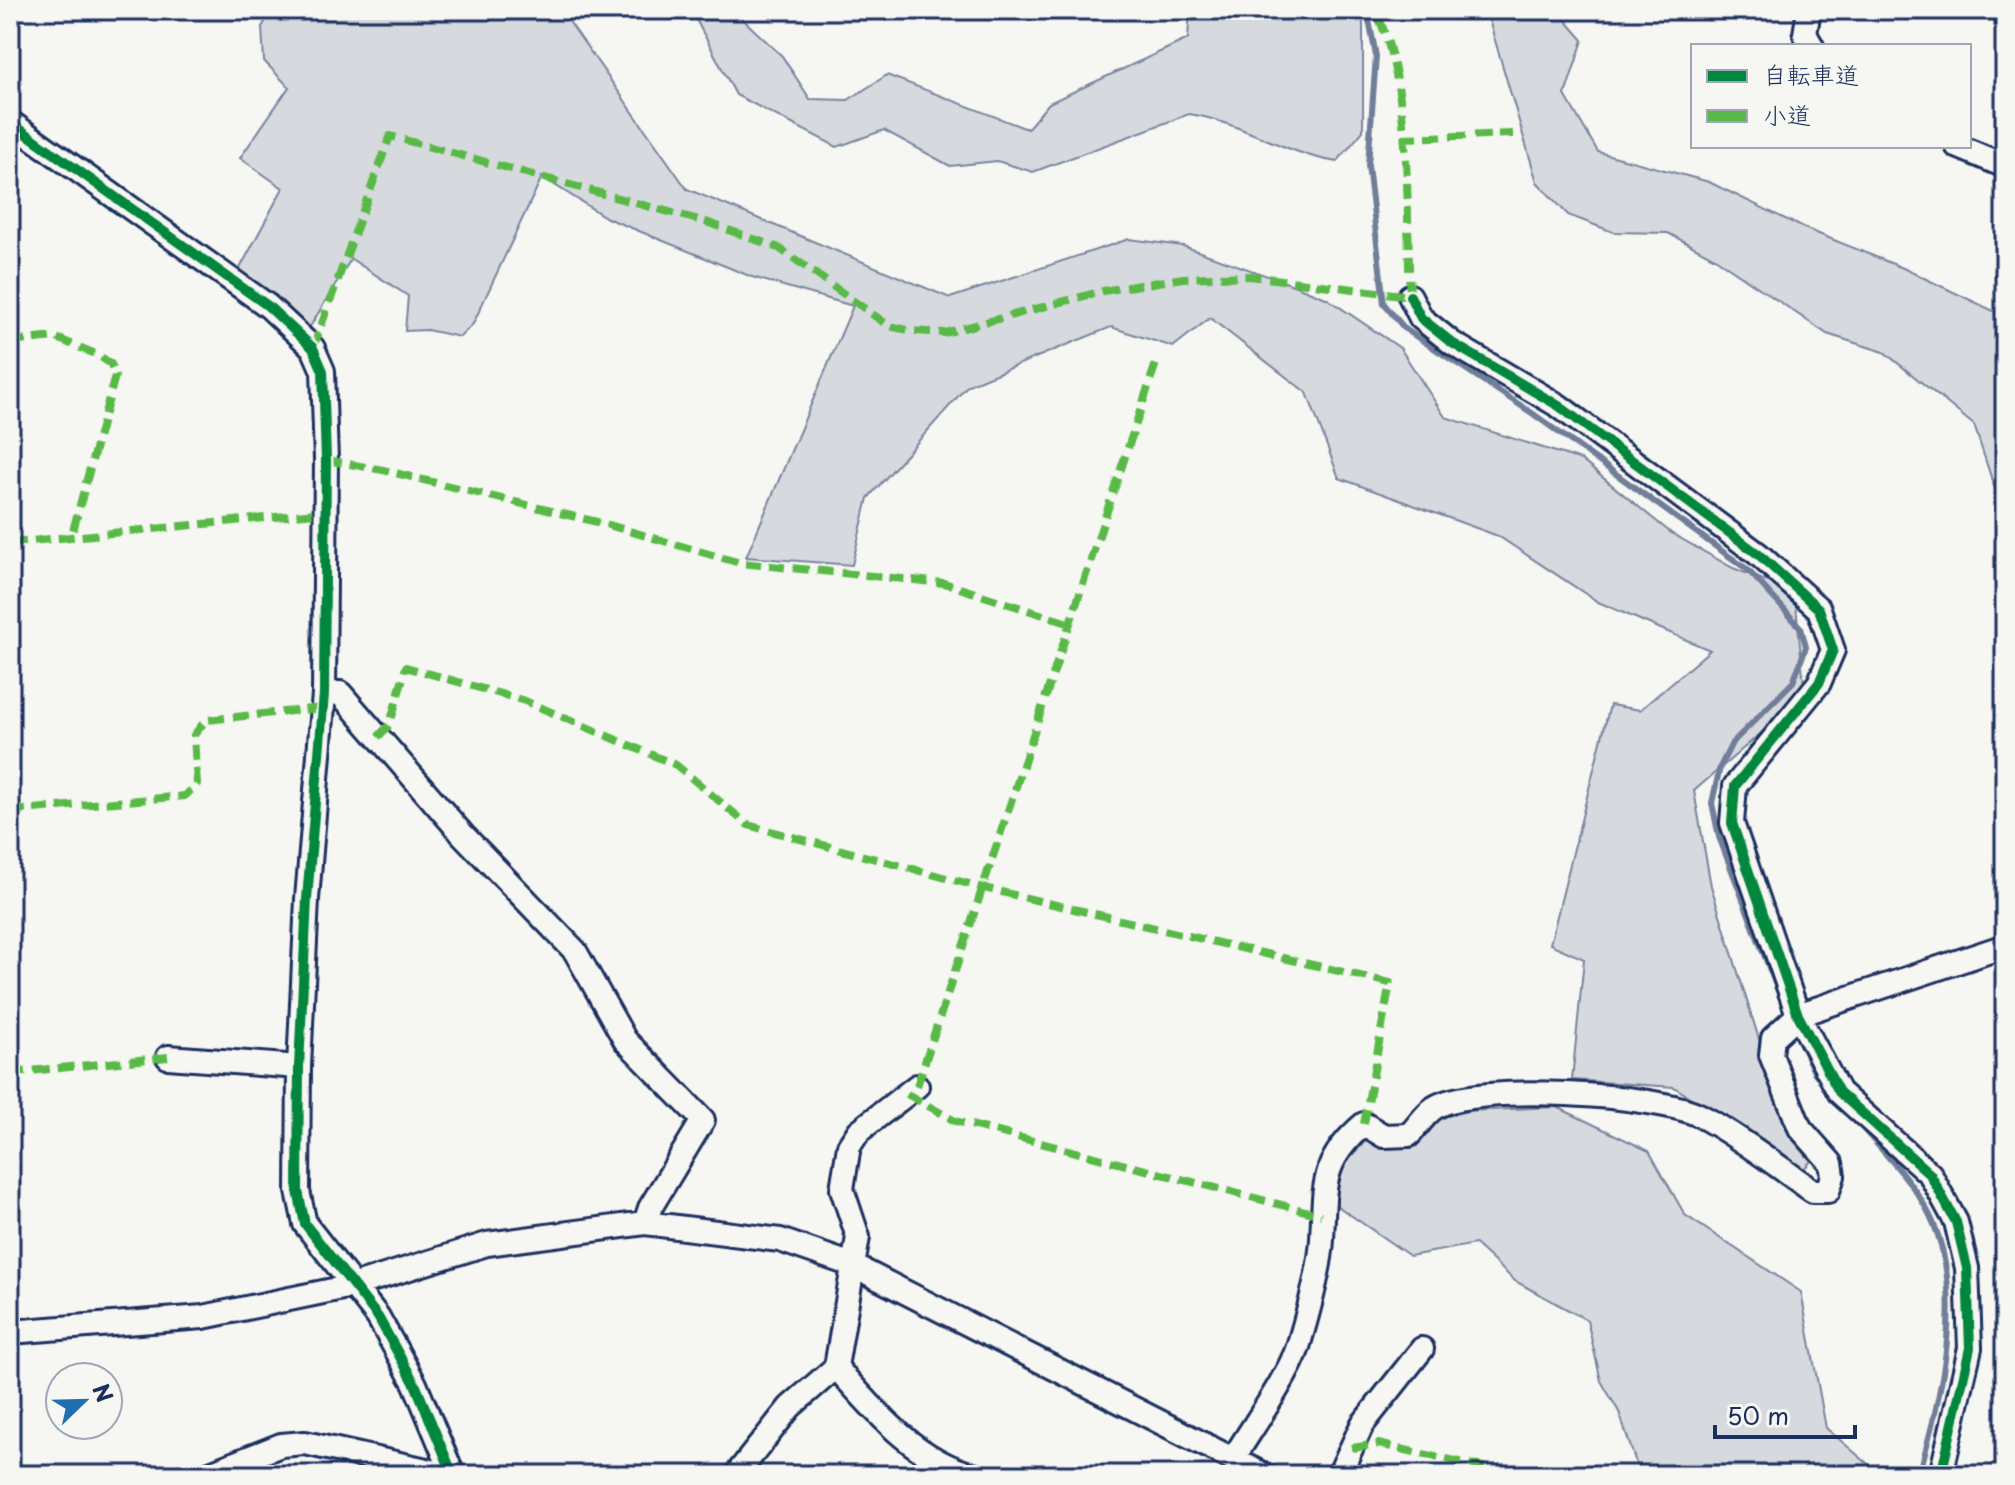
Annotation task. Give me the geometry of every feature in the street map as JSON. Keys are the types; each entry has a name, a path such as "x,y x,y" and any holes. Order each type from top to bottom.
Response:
{"street":[{"path":"1809,10 1805,34 1811,44"},
{"path":"10,122 268,306 313,348 323,371 326,460 324,694 299,1067 298,1191 305,1224 378,1317 415,1384 451,1475"},
{"path":"1962,148 2005,166"},
{"path":"1410,296 1421,318 1452,343 1559,406 1758,554 1819,609 1833,650 1819,683 1735,786 1732,823 1798,1015 1839,1092 1930,1174 1956,1222 1967,1268 1970,1348 1941,1475"},
{"path":"324,694 340,693 463,835 575,951 625,1040 703,1120 650,1208 645,1223"},
{"path":"1233,1459 1297,1350 1322,1240 1321,1215 1329,1164 1344,1141 1364,1124 1384,1136 1409,1135 1435,1107 1497,1094 1640,1098 1670,1104 1700,1115 1813,1191 1828,1191 1833,1176 1831,1163 1800,1128 1771,1055 1773,1038 1798,1015 2005,946"},
{"path":"168,1057 299,1067"},
{"path":"736,1475 790,1407 836,1367 858,1237 842,1189 849,1146 859,1131 917,1086"},
{"path":"10,1332 203,1317 352,1286 487,1244 645,1223 780,1240 852,1265 1264,1475"},
{"path":"1339,1475 1362,1425 1422,1349"},
{"path":"836,1367 889,1426 952,1470 974,1475"},
{"path":"205,1475 281,1445 305,1443 451,1475"}],"shaded area":[{"path":"272,10 561,10 687,189 950,298 1129,239 1183,246 1296,286 1326,298 1400,348 1445,417 1581,460 1671,533 1733,568 1774,584 1796,605 1805,695 1694,791 1711,886 1789,1135 1811,1161 1803,1170 1674,1087 1572,1080 1584,959 1550,944 1610,705 1640,710 1710,650 1598,602 1498,536 1339,478 1307,393 1210,318 1173,347 1111,327 968,385 868,498 852,565 746,557 853,306 752,277 607,218 542,177 473,324 460,337 427,330 405,331 408,296 351,259 308,330 238,272 283,188 240,158 289,87 264,61 262,27"},
{"path":"691,10 733,10 782,56 810,99 848,100 887,75 1027,129 1049,103 1188,39 1190,10 1355,10 1363,20 1363,131 1337,162 1189,114 1033,172 997,161 950,166 884,130 837,147 736,95"},
{"path":"1486,10 1557,10 1583,40 1565,95 1598,152 1709,182 1804,228 1903,268 2000,314 2005,321 2005,504 1994,486 1974,425 1884,352 1827,334 1715,258 1668,233 1613,232 1568,215 1537,182"},
{"path":"1557,1107 1649,1151 1685,1215 1801,1292 1826,1428 1881,1475 1640,1475 1619,1412 1601,1381 1587,1320 1515,1281 1475,1244 1410,1256 1336,1205 1341,1169 1367,1139 1410,1141 1435,1119 1467,1111"}],"waterway":[{"path":"1367,10 1376,56 1368,165 1384,304 1405,329 1532,413 1748,570 1801,628 1806,647 1793,682 1732,743 1720,767 1712,803 1719,837 1786,1012"},
{"path":"1798,1037 1814,1072 1823,1082"},
{"path":"1859,1124 1918,1195 1933,1222 1943,1252 1948,1283 1946,1348 1935,1414 1919,1475"}],"marked path":[{"path":"313,348 390,136 706,222 779,248 889,326 913,331 945,333 1103,291 1183,278 1250,276 1410,296 1402,111 1387,41 1375,10"},
{"path":"1402,138 1513,134"},
{"path":"10,342 54,337 98,355 111,364 115,376 71,538"},
{"path":"917,1086 1156,363"},
{"path":"326,460 383,470 605,524 740,563 944,583 1068,623"},
{"path":"10,543 326,512"},
{"path":"378,737 390,724 406,667 525,701 676,765 748,825 984,888 1390,983 1364,1124"},
{"path":"10,811 185,796 197,784 194,735 206,720 322,708"},
{"path":"10,1073 168,1057"},
{"path":"907,1094 955,1121 1321,1215"},
{"path":"1352,1448 1378,1444 1519,1475"}],"cycle path":[{"path":"10,122 268,306 313,348 323,371 326,460 324,694 307,899 299,1067 298,1191 305,1224 378,1317 415,1384 453,1475"},
{"path":"1410,296 1421,318 1452,343 1559,406 1758,554 1819,609 1833,650 1819,683 1735,786 1732,823 1798,1015 1839,1092 1930,1174 1956,1222 1967,1268 1970,1348 1941,1475"}]}
